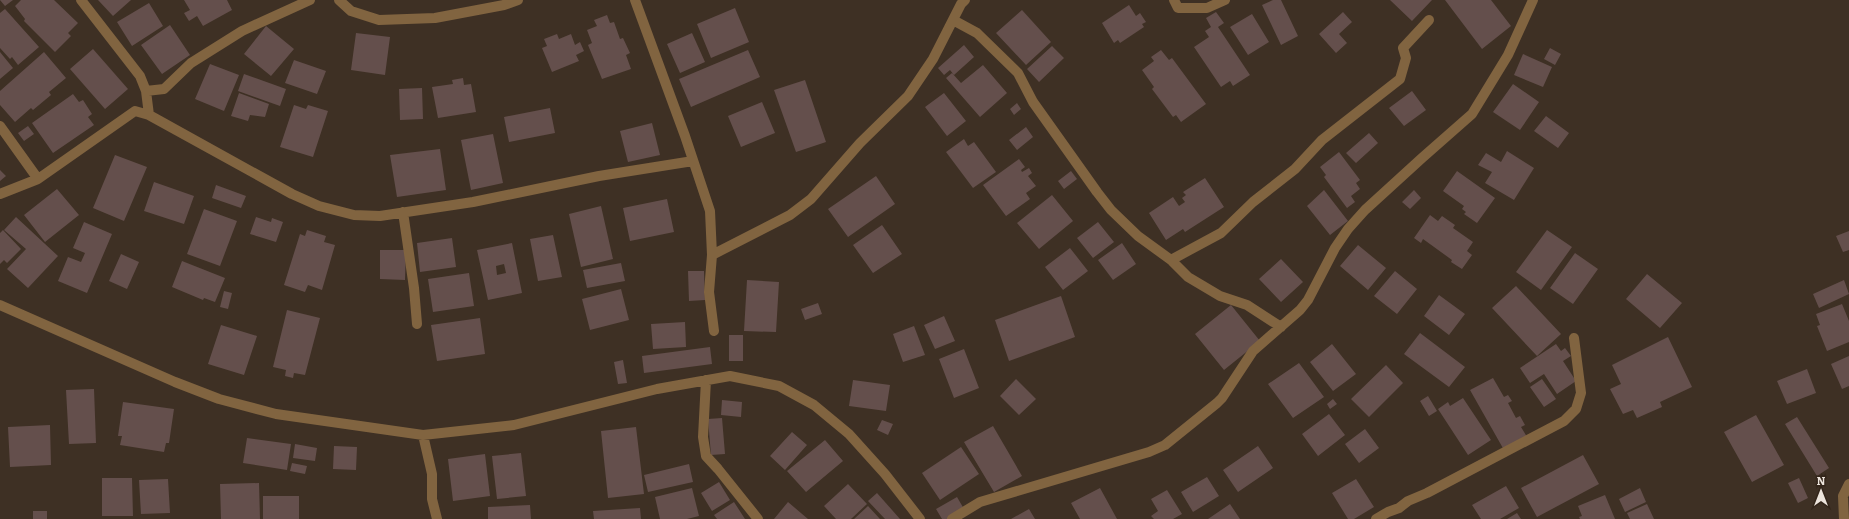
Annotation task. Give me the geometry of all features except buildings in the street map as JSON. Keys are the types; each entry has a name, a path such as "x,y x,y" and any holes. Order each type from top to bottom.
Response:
{"street":[{"path":"81,0 140,76 146,91 149,115"},
{"path":"146,91 164,89 191,63 242,31 310,0"},
{"path":"339,0 351,11 379,20 435,18 498,6 518,0"},
{"path":"635,0 683,128 710,211 712,255 709,292 714,331"},
{"path":"712,255 790,215 811,199 860,143 908,96 933,59 961,4 965,0"},
{"path":"1174,0 1178,8 1207,8 1225,0"},
{"path":"952,519 980,502 1039,484 1070,477 1149,452 1165,445 1222,398 1252,351 1300,310 1308,300 1335,248 1348,229 1365,210 1472,114 1508,55 1533,0"},
{"path":"953,20 977,33 1018,73 1033,102 1111,210 1138,236 1171,260 1188,277 1220,296 1247,305 1281,327"},
{"path":"1171,260 1220,233 1253,202 1295,169 1322,140 1400,79 1406,58 1403,48 1429,20"},
{"path":"0,194 38,179 135,111 149,115 292,194 319,206 354,215 380,216 473,202 600,176 693,161"},
{"path":"0,126 38,179"},
{"path":"402,212 418,324"},
{"path":"0,304 175,382 219,399 276,414 423,435 514,425 657,389 730,376 778,386 814,405 849,434 885,474 920,519"},
{"path":"1376,519 1564,421 1576,409 1581,394 1574,338"},
{"path":"706,380 703,438 706,456 758,519"},
{"path":"423,435 432,474 432,499 437,519"},
{"path":"1844,519 1843,496 1849,484"}]}
